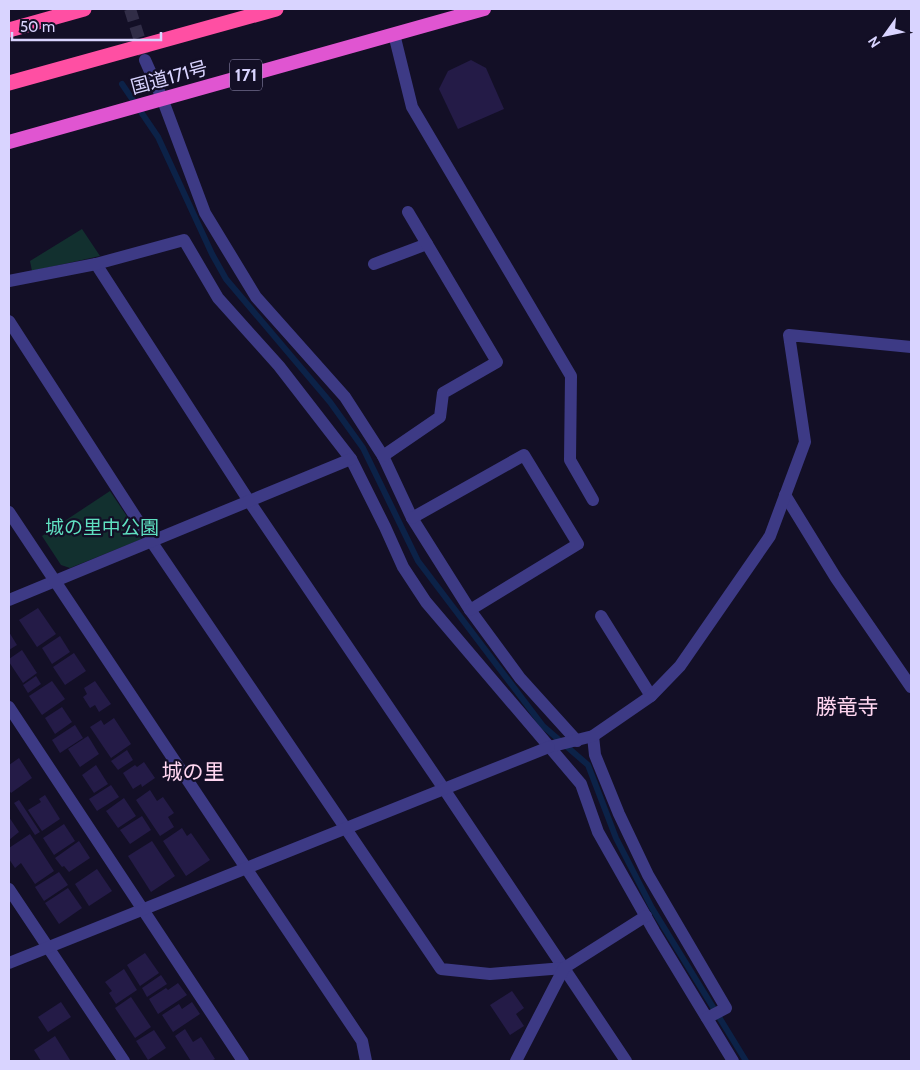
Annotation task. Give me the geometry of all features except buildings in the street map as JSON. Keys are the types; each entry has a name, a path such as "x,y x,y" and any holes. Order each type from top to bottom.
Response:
{"highway":[{"path":"9,30 84,9"},
{"path":"9,83 276,9"},
{"name":"国道171号","path":"9,142 484,9"}],"street":[{"path":"394,34 412,107 572,376 570,460 593,500"},
{"path":"146,60 205,213 256,297 345,398 383,456 412,518 470,610 520,678 578,741"},
{"path":"383,456 440,417 443,393 496,362 408,212"},
{"path":"9,281 96,264 184,240 218,298 279,366 351,459 403,567 426,602 581,784 598,832 733,1061"},
{"path":"374,264 427,244"},
{"path":"96,264 249,501 626,1061"},
{"path":"9,321 151,541 441,969 490,974 564,968 646,916"},
{"path":"9,963 549,747 593,736 651,696 680,666 770,536 804,442 789,335 911,347"},
{"path":"412,518 524,455 578,544 470,610"},
{"path":"9,600 351,459"},
{"path":"785,495 836,578 911,687"},
{"path":"9,512 362,1041 366,1061"},
{"path":"601,616 651,696"},
{"path":"9,707 243,1061"},
{"path":"593,736 595,755 619,814 648,875 726,1008 707,1018"},
{"path":"9,889 124,1061"},
{"path":"516,1061 564,968"}],"green space":[{"path":"82,229 100,256 32,271 30,261"},
{"name":"城の里中公園","path":"110,491 142,539 70,568 61,565 42,536"}],"waterway":[{"path":"122,84 158,137 212,254 226,279 330,402 363,448 418,561 543,726 588,765 616,838 652,908 746,1061"}],"tunnel":[{"path":"130,9 144,54"}],"district":[{"name":"勝竜寺","path":"847,707"},
{"name":"城の里","path":"193,772"}]}
